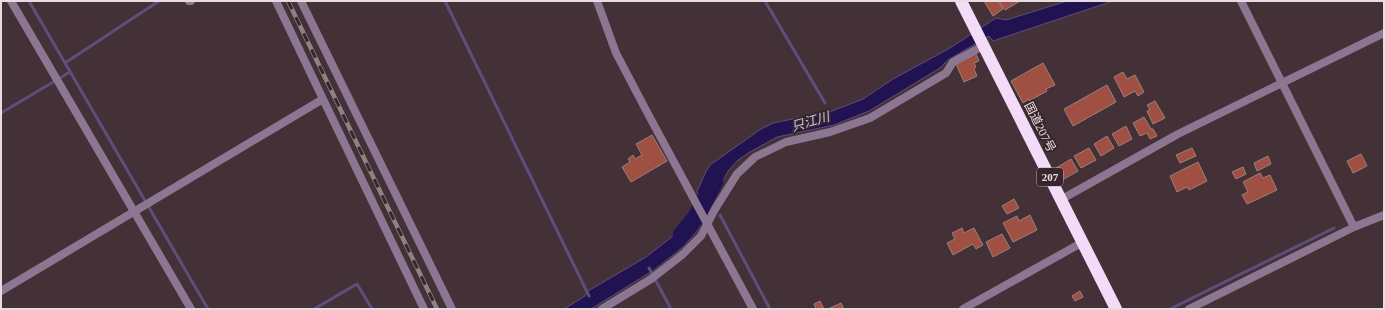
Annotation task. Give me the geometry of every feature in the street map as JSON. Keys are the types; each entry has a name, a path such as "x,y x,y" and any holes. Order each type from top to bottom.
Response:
{"highway":[{"name":"国道207号","path":"960,1 1062,199 1116,309"}],"street":[{"path":"11,1 191,309"},
{"path":"276,1 424,309"},
{"path":"301,1 452,309"},
{"path":"597,1 616,53 753,309"},
{"path":"1241,1 1354,228"},
{"path":"1062,199 1178,134 1384,33"},
{"path":"602,309 654,277 683,254 701,236 715,209 737,174 755,157 786,142 830,132 870,118 946,73 953,62 983,46"},
{"path":"1,291 322,99"},
{"path":"1189,309 1354,228 1384,215"},
{"path":"964,309 1083,242"}],"water":[{"path":"1067,1 1113,1 993,41 989,36 948,60 940,68 869,111 834,125 777,137 738,160 728,171 712,202 702,199 699,196 697,191 710,165 761,129 773,123 832,111 863,99 893,79 950,48 996,18 1006,20"},
{"path":"690,216 699,219 699,229 683,247 654,270 591,309 564,309 585,296 588,291 646,257 673,236"}],"building":[{"path":"984,1 998,1 1003,9 993,16"},
{"path":"999,1 1020,1 1005,10"},
{"path":"976,54 979,61 974,63 976,67 974,69 977,76 964,82 956,64"},
{"path":"1043,63 1055,85 1046,89 1047,91 1023,103 1011,81"},
{"path":"1123,72 1127,79 1135,75 1144,92 1138,96 1135,91 1124,97 1114,77"},
{"path":"1107,85 1116,102 1073,126 1064,109"},
{"path":"1155,101 1165,118 1153,124 1147,111 1150,110 1147,105"},
{"path":"1144,117 1157,136 1150,139 1147,133 1140,136 1133,123"},
{"path":"1126,126 1132,139 1119,146 1112,134"},
{"path":"652,135 667,161 631,182 622,167 630,162 628,159 633,155 635,159 642,155 636,144"},
{"path":"1107,136 1114,148 1101,156 1094,144"},
{"path":"1089,148 1096,160 1081,168 1074,156"},
{"path":"1192,148 1196,156 1180,163 1176,155"},
{"path":"1361,154 1367,166 1353,173 1347,161"},
{"path":"1268,156 1271,164 1257,171 1254,163"},
{"path":"1071,159 1078,171 1062,180 1056,168"},
{"path":"1198,162 1207,181 1189,190 1187,187 1177,192 1170,176"},
{"path":"1243,167 1246,174 1236,179 1232,172"},
{"path":"1260,173 1263,178 1270,175 1277,190 1247,204 1242,195 1248,192 1243,182"},
{"path":"1014,199 1019,208 1007,214 1002,206"},
{"path":"1030,215 1037,230 1013,242 1003,223 1017,216 1019,221"},
{"path":"962,228 964,233 974,228 983,245 976,249 973,244 953,255 947,243 955,239 952,233"},
{"path":"1002,234 1010,248 993,257 986,242"},
{"path":"1080,291 1083,297 1075,301 1072,296"},
{"path":"820,301 824,309 816,309 814,304"},
{"path":"841,303 844,309 828,309"}],"waterway":[{"path":"29,1 208,309"},
{"path":"65,63 159,1"},
{"path":"445,1 589,296"},
{"path":"765,1 825,103"},
{"path":"1,113 70,72"},
{"name":"只江川","path":"681,235 696,217 715,181"},
{"path":"720,215 770,309"},
{"path":"1170,309 1334,228"},
{"path":"649,268 671,309"},
{"path":"314,309 357,284 372,309"}],"railway":[{"path":"288,1 437,309"}]}
